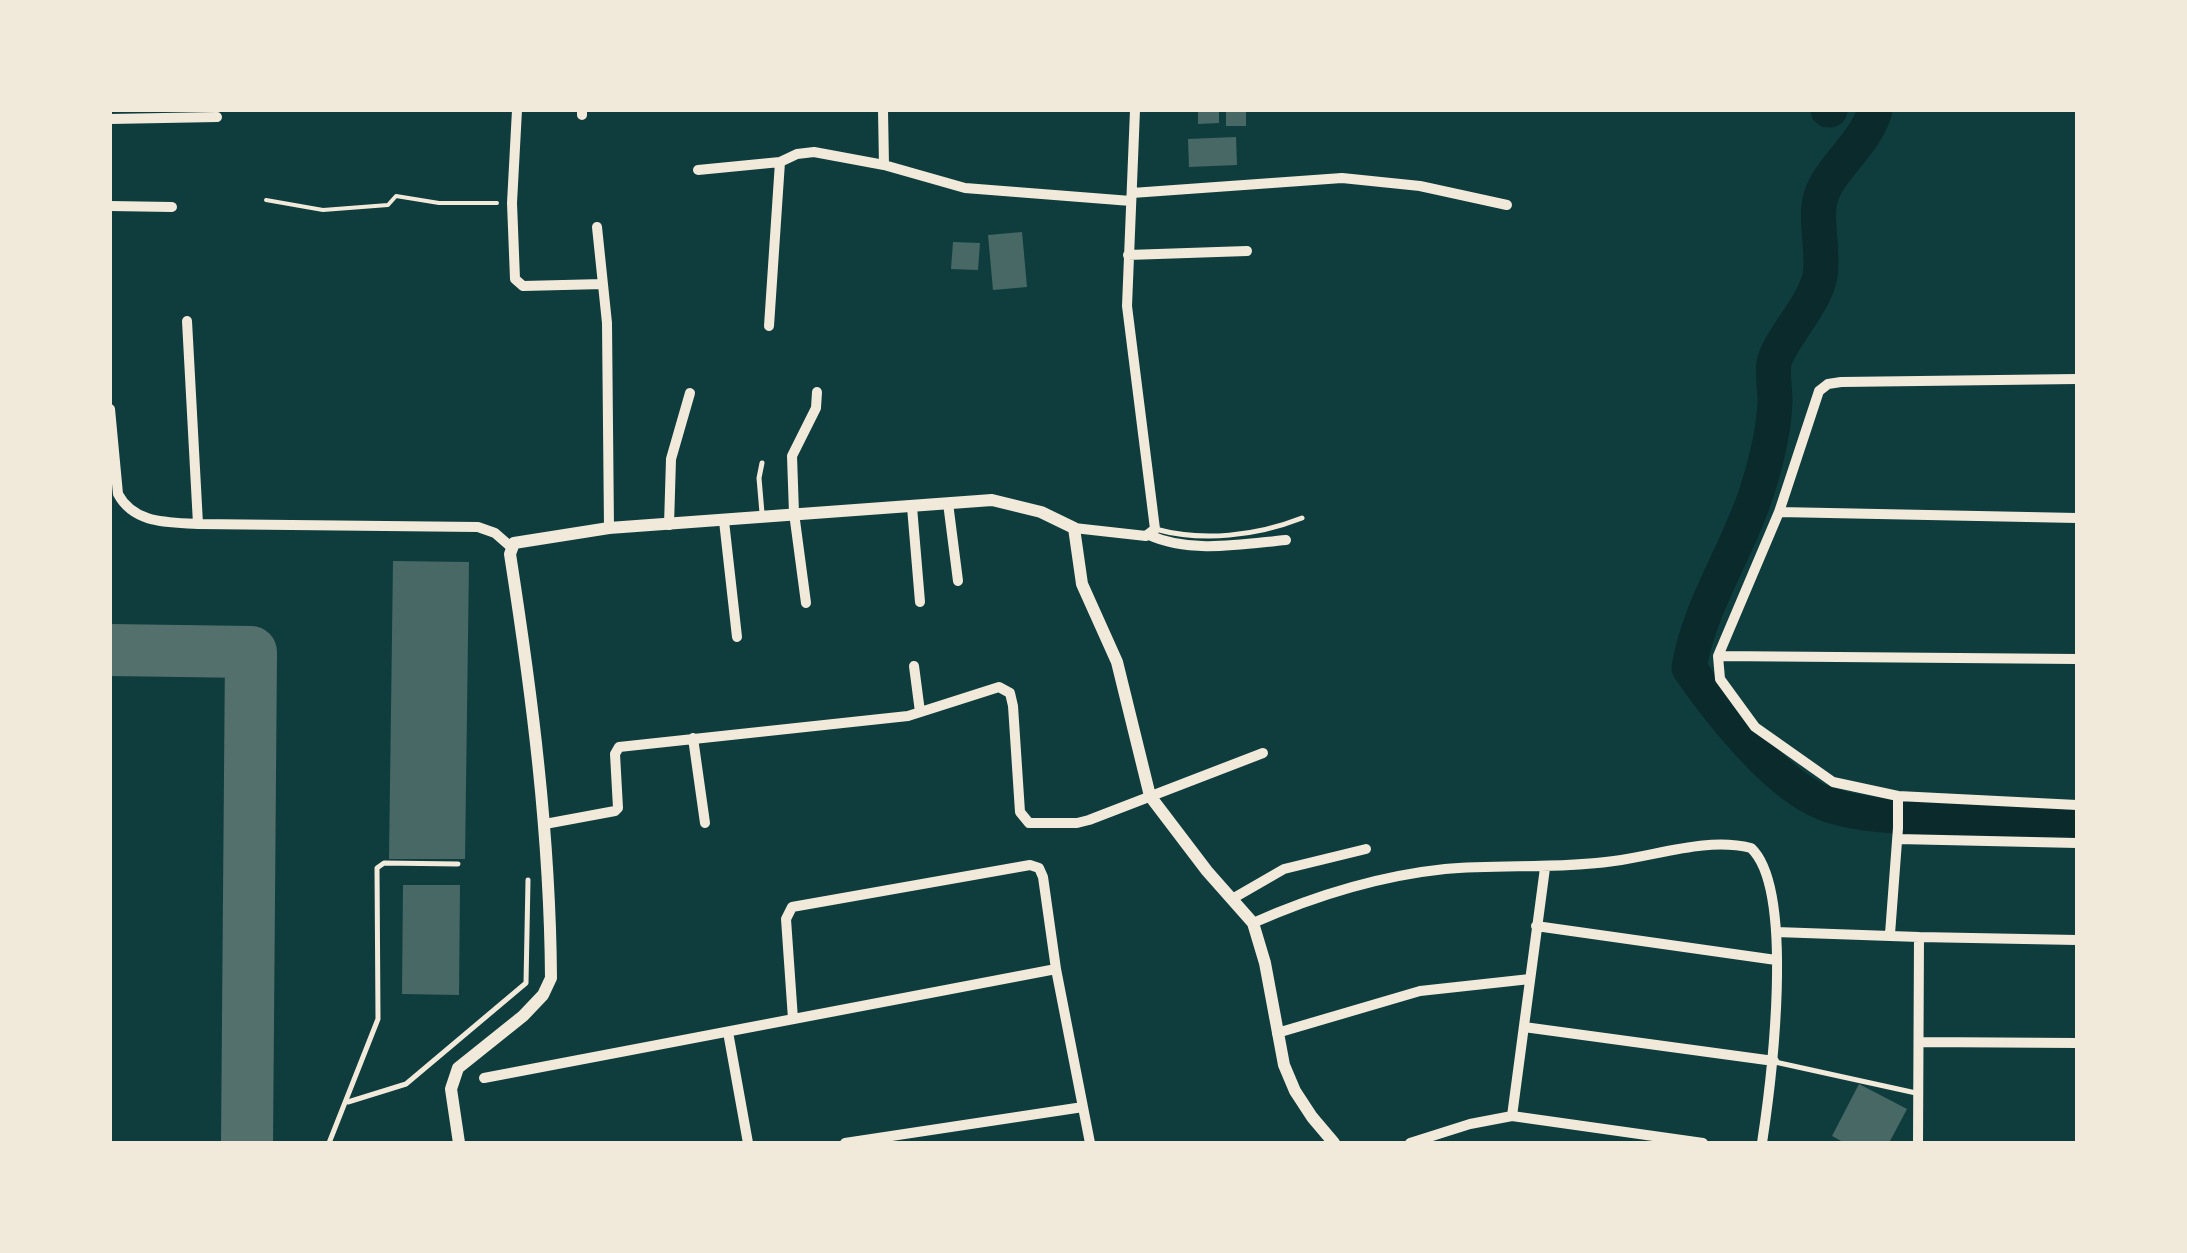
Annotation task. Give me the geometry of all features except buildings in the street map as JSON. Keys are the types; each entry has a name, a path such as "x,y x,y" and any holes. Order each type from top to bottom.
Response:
{"street":[{"path":"517,110 512,203 514,273 520,284 603,284"},
{"path":"882,110 884,166"},
{"path":"1134,110 1127,306 1152,532"},
{"path":"110,120 217,117"},
{"path":"698,170 780,162 806,151 884,166 965,188 1132,197 1342,178 1420,186 1506,204"},
{"path":"769,326 780,162"},
{"path":"110,206 172,206"},
{"path":"597,227 610,409 609,528"},
{"path":"1128,255 1247,251"},
{"path":"187,321 198,524"},
{"path":"2077,380 1828,384 1819,391 1778,512 1718,656 1720,680 1755,727 1832,782 1898,799 2077,805"},
{"path":"670,525 671,459 690,392"},
{"path":"806,603 794,513 792,456 816,408 817,392"},
{"path":"110,408 118,494 124,506 136,515 198,524 478,527 495,533 511,547 545,824 551,978 543,995 523,1016 458,1068 452,1089 459,1143"},
{"path":"511,547 521,541 609,528 992,500 1041,512 1074,528 1152,532 1162,541 1220,547 1286,540"},
{"path":"948,503 958,581"},
{"path":"912,507 920,602"},
{"path":"1778,512 2077,518"},
{"path":"724,522 737,637"},
{"path":"1074,528 1082,584 1117,662 1150,796 1253,923 1266,963 1277,1032 1295,1091 1334,1143"},
{"path":"1718,656 2077,660"},
{"path":"914,666 920,712"},
{"path":"545,824 615,812 618,747 920,712 999,687 1010,693 1020,812 1029,823 1077,823 1263,753"},
{"path":"693,738 706,823"},
{"path":"1890,934 1898,799"},
{"path":"1898,834 2077,842"},
{"path":"1253,923 1310,898 1446,869 1544,868 1711,845 1751,848 1764,865 1776,932 1774,1062 1762,1143"},
{"path":"1232,900 1284,869 1366,849"},
{"path":"794,1020 786,918 792,907 1030,865 1039,868 1090,1143"},
{"path":"1512,1116 1544,868"},
{"path":"1536,926 1776,960"},
{"path":"1776,932 2077,940"},
{"path":"1918,1143 1919,936"},
{"path":"484,1078 1056,970"},
{"path":"1277,1032 1420,992 1530,978"},
{"path":"1524,1027 1774,1062"},
{"path":"728,1032 748,1143"},
{"path":"1920,1042 2077,1044"},
{"path":"845,1143 1083,1107"},
{"path":"1410,1143 1470,1124 1512,1116 1704,1143"}],"lane":[{"path":"762,462 758,478 762,516"},
{"path":"1152,532 1233,534 1278,528 1302,518"},
{"path":"329,1143 378,1018 375,874 384,863 458,864"},
{"path":"348,1102 406,1084 526,983 528,880"},
{"path":"1774,1062 1919,1094"}],"path":[{"path":"266,200 323,210 388,205 396,196 439,202 512,203"}],"waterway":[{"path":"1875,110 1864,134 1830,178 1820,200 1817,287 1777,354 1774,412 1763,469 1749,513 1701,623 1689,668 1768,763 1806,794 1824,803 1886,815 2077,824"}],"taxiway":[{"path":"110,650 251,652 247,1143"}]}
